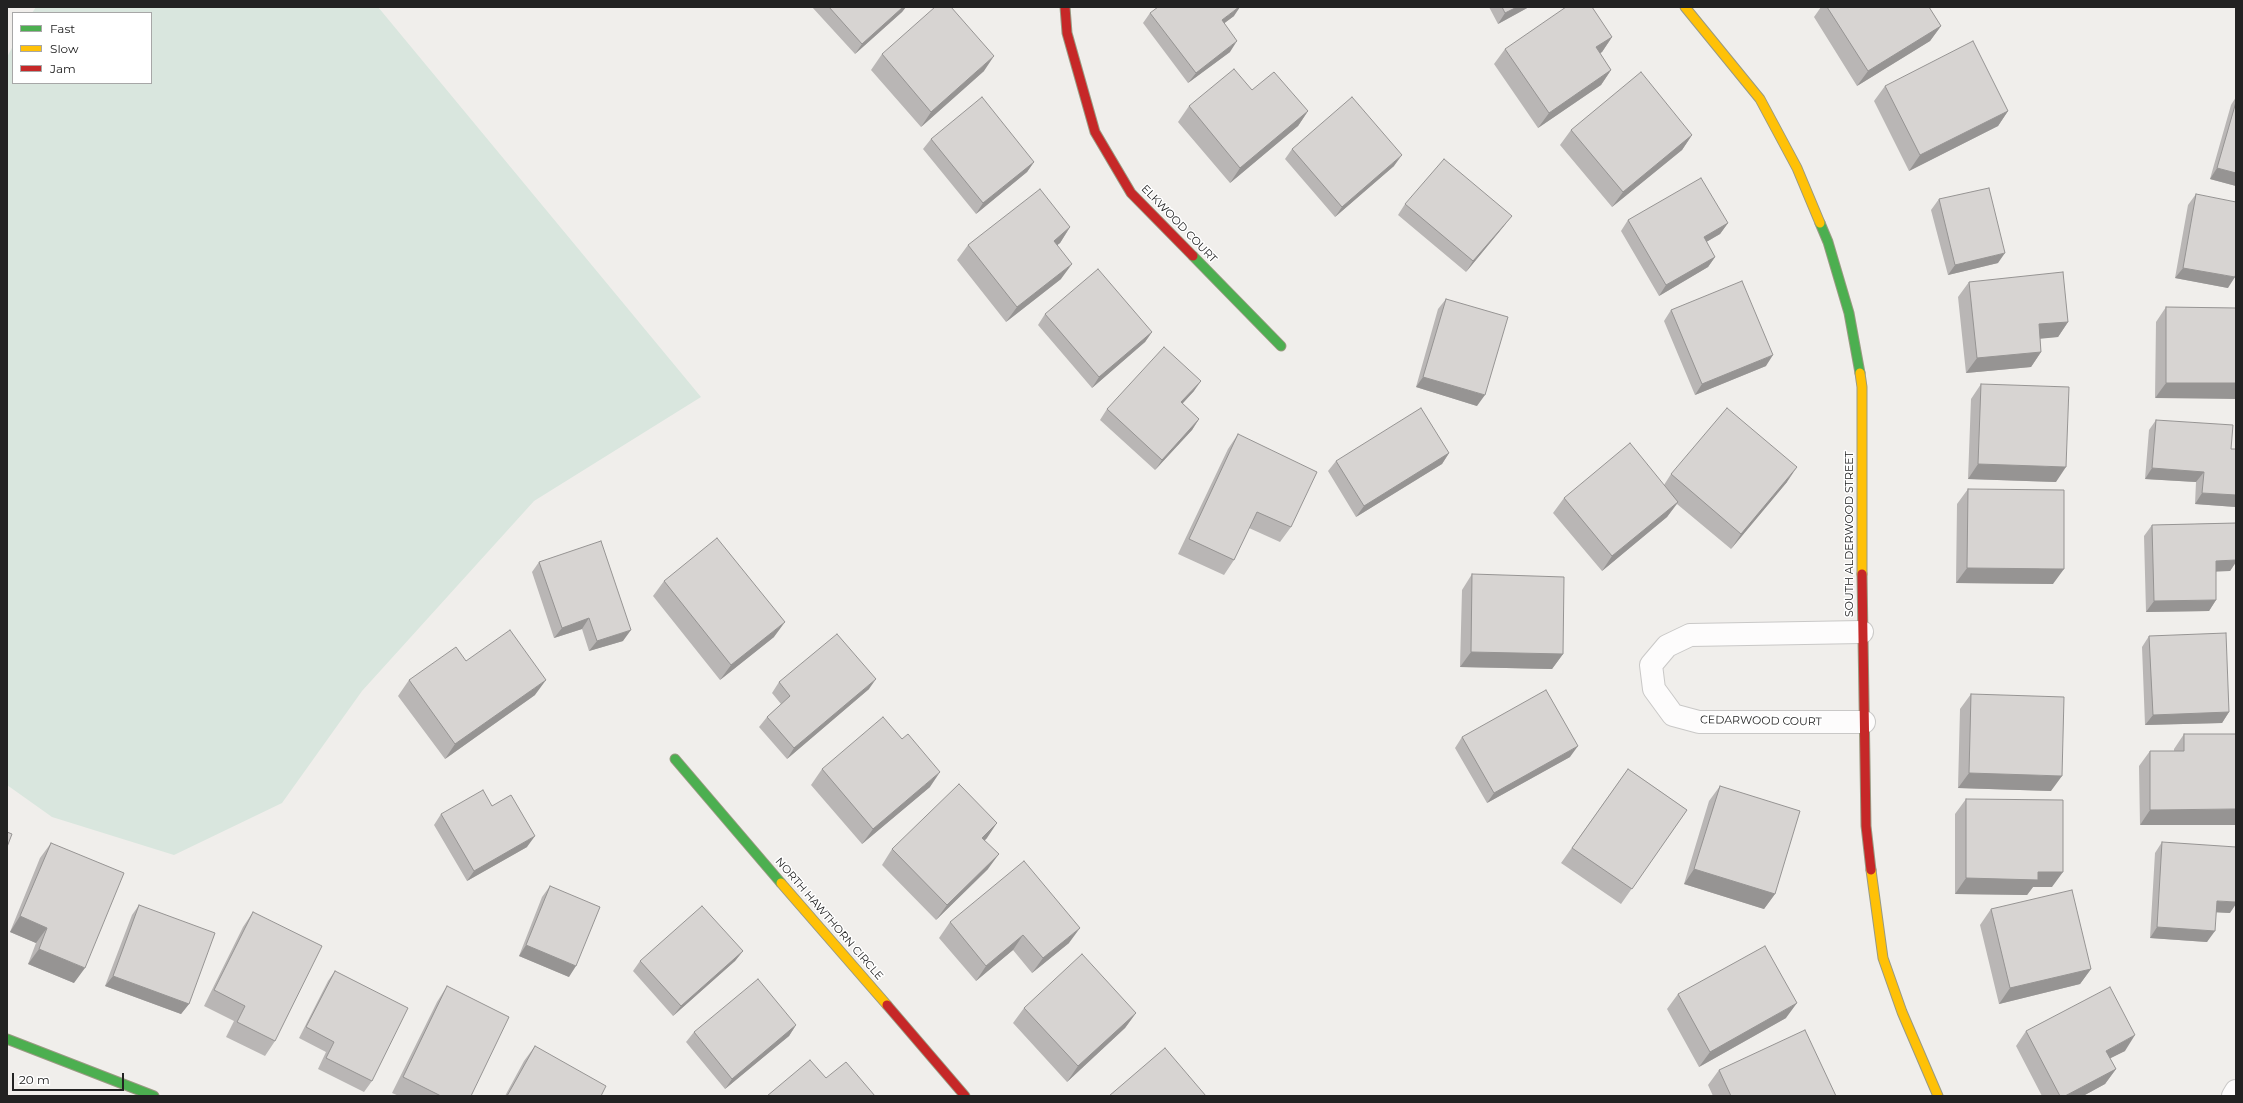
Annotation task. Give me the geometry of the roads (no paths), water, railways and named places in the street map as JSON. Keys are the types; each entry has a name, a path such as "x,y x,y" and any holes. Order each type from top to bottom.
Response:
{"street":[{"name":"ELKWOOD COURT","path":"1065,7 1067,32 1095,132 1131,193 1281,346"},
{"name":"SOUTH ALDERWOOD STREET","path":"1685,7 1760,99 1797,168 1828,242 1845,298 1862,387 1862,632 1866,826 1875,912 1883,958 1902,1012 1938,1096"},
{"name":"CEDARWOOD COURT","path":"1862,632 1690,635 1667,646 1651,665 1654,689 1673,715 1699,722 1864,722"},
{"name":"NORTH HAWTHORN CIRCLE","path":"674,759 965,1096"},
{"path":"7,1039 154,1096"},
{"path":"2234,1096 2236,1091"}]}
